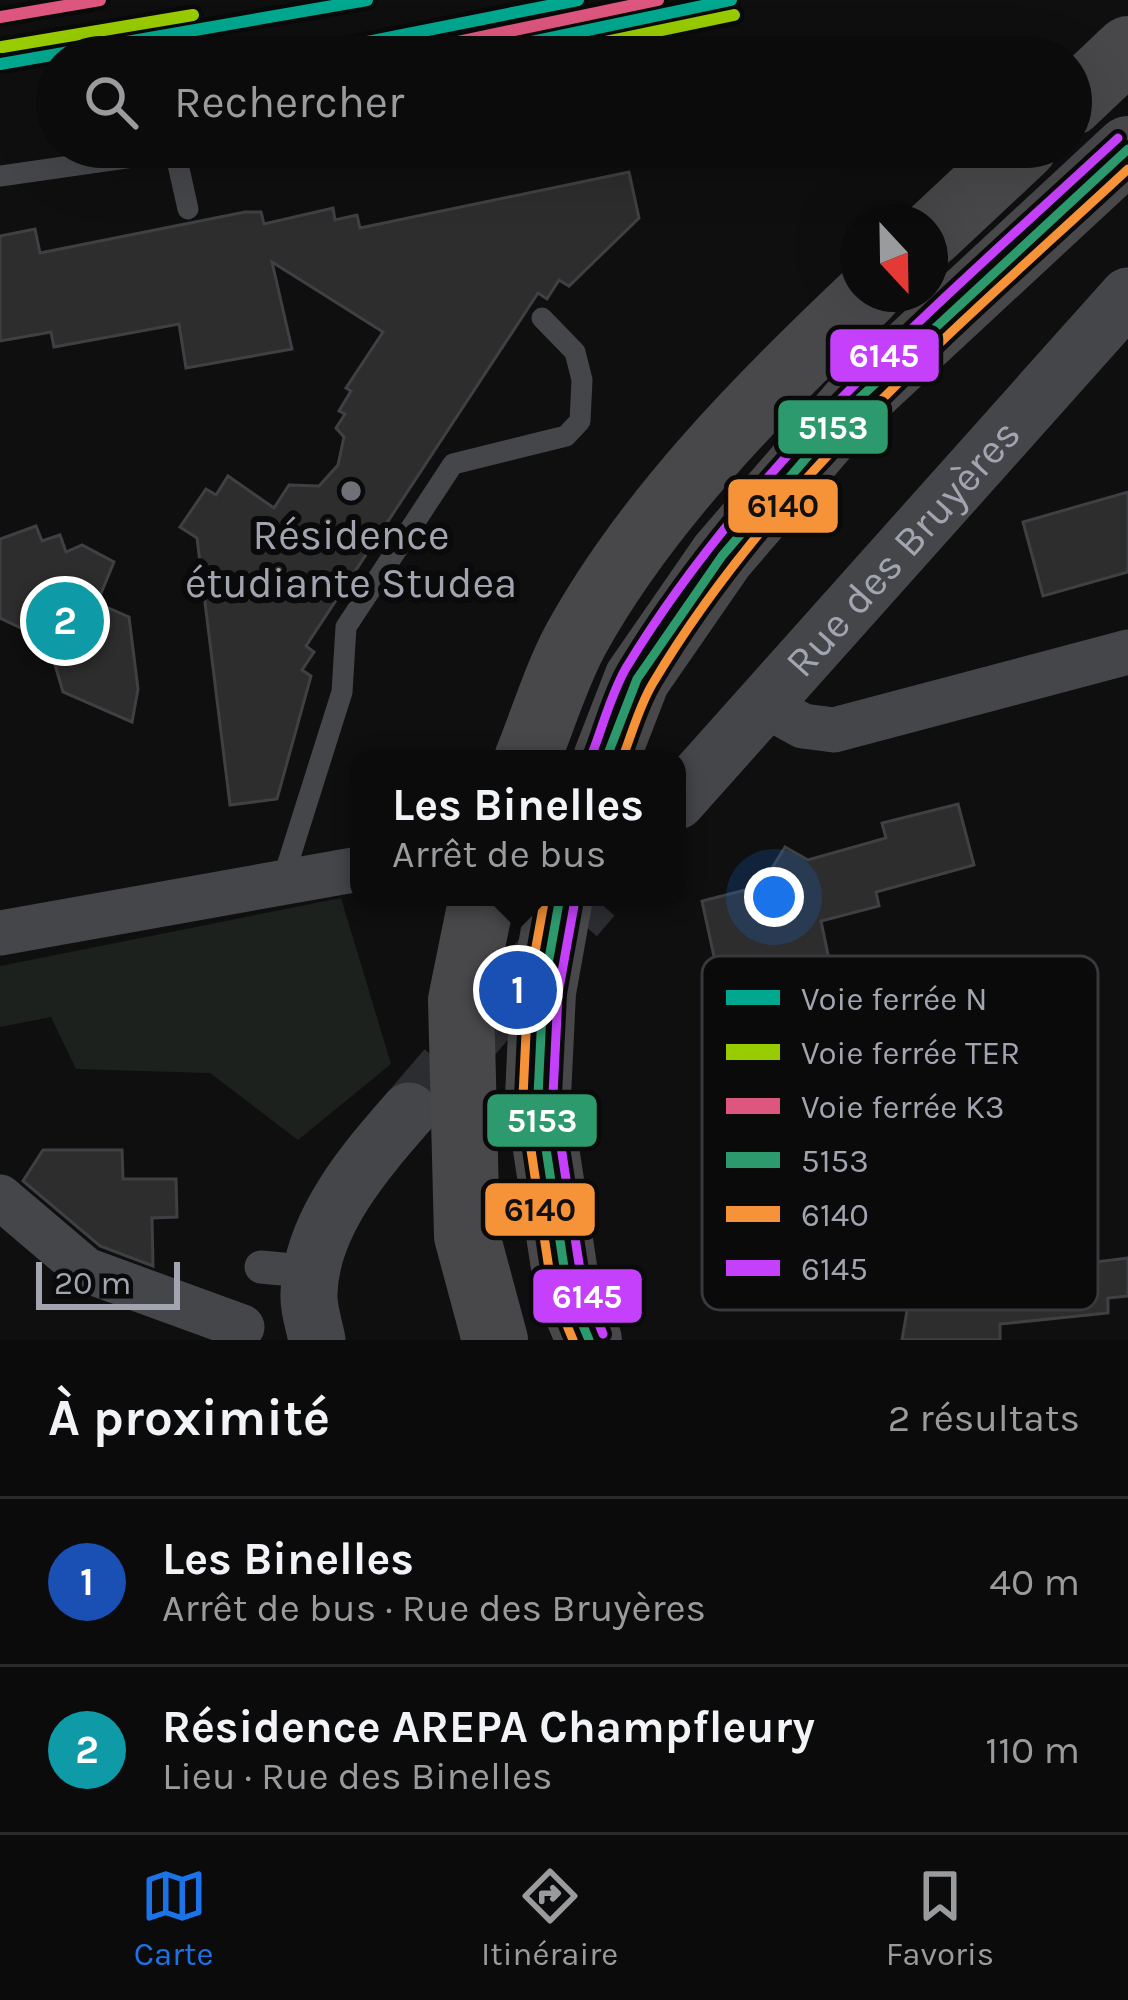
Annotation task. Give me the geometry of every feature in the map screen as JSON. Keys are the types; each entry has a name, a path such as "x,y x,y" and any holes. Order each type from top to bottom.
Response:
{"highway":[{"path":"1092,83 1128,49"},
{"path":"609,750 637,679 722,556 851,406 1128,149"},
{"path":"948,219 1002,168"},
{"path":"531,750 576,640 659,515 803,355 849,312"},
{"path":"480,906 461,1000 467,1236 495,1340"},
{"path":"558,906 543,992 538,1096 566,1287 589,1340"}],"street":[{"name":"Rue des Bruyères","path":"686,791 1128,296"},
{"path":"763,704 803,725 834,730 1128,652"},
{"path":"0,932 350,871"},
{"path":"317,1340 308,1293 287,1269 323,1234 364,1161 409,1111"},
{"path":"0,1197 86,1270 242,1328"}],"lane":[{"path":"0,176 56,168"},
{"path":"179,168 188,209"},
{"path":"281,886 342,692 346,627 453,464 566,436 580,421 582,380 574,352 542,319"}],"shaded area":[{"path":"341,898 391,1064 298,1140 210,1073 76,1069 51,1017 0,1027 0,966"}],"building":[{"name":"Résidence étudiante Studea","path":"629,172 639,218 569,286 559,280 547,299 538,293 306,646 314,652 302,670 311,676 277,799 230,805 197,538 180,527 206,489 216,495 228,476 274,508 289,485 319,486 338,465 344,437 336,428 345,414 339,411 351,391 346,388 383,332 272,262 292,349 186,368 179,324 54,347 51,332 0,341 0,236 35,229 40,253 245,212 261,212 264,224 333,208 335,220 357,215 360,228"},
{"path":"1128,492 1128,572 1043,596 1023,522"},
{"path":"36,526 42,541 60,535 66,552 82,545 114,562 97,603 129,617 138,689 132,722 63,692 48,641 0,618 0,539"},
{"path":"958,804 974,865 876,892 879,906 821,921 828,956 714,956 702,901 761,886 785,847 808,860 886,838 882,823"},
{"path":"43,1150 122,1150 123,1179 176,1179 177,1217 152,1218 153,1266 100,1246 23,1181"},
{"path":"1128,1258 1128,1296 1108,1298 1108,1313 1000,1324 1000,1340 902,1340 907,1310 1098,1310 1098,1262"}],"tunnel":[{"path":"409,1111 585,906"}],"rail line":[{"name":"K3","path":"0,17 100,0"},
{"name":"N","path":"161,36 367,0"},
{"name":"N","path":"397,36 578,0"},
{"name":"K3","path":"486,36 658,0"},
{"name":"N","path":"560,36 731,0"},
{"name":"TER","path":"68,36 193,15"},
{"name":"TER","path":"634,36 734,15"},
{"name":"TER","path":"2,47 36,41"},
{"name":"N","path":"0,64 36,58"}],"transit line":[{"name":"6145","path":"1092,162 1118,138"},
{"name":"5153","path":"609,750 637,679 722,556 851,406 1128,149"},
{"name":"6145","path":"593,750 626,668 731,520 853,386 1086,168"},
{"name":"6140","path":"625,750 653,683 701,609 811,473 935,348 1128,169"},
{"name":"6140","path":"543,906 528,991 523,1097 552,1289 573,1340"},
{"name":"5153","path":"558,906 543,992 538,1096 567,1287 589,1340"},
{"name":"6145","path":"574,906 558,994 553,1095 582,1283 603,1334"}],"place":[{"name":"Résidence étudiante Studea","path":"351,491"},
{"name":"Résidence AREPA Champfleury","path":"65,621"},
{"name":"Les Binelles","path":"518,990"}]}
